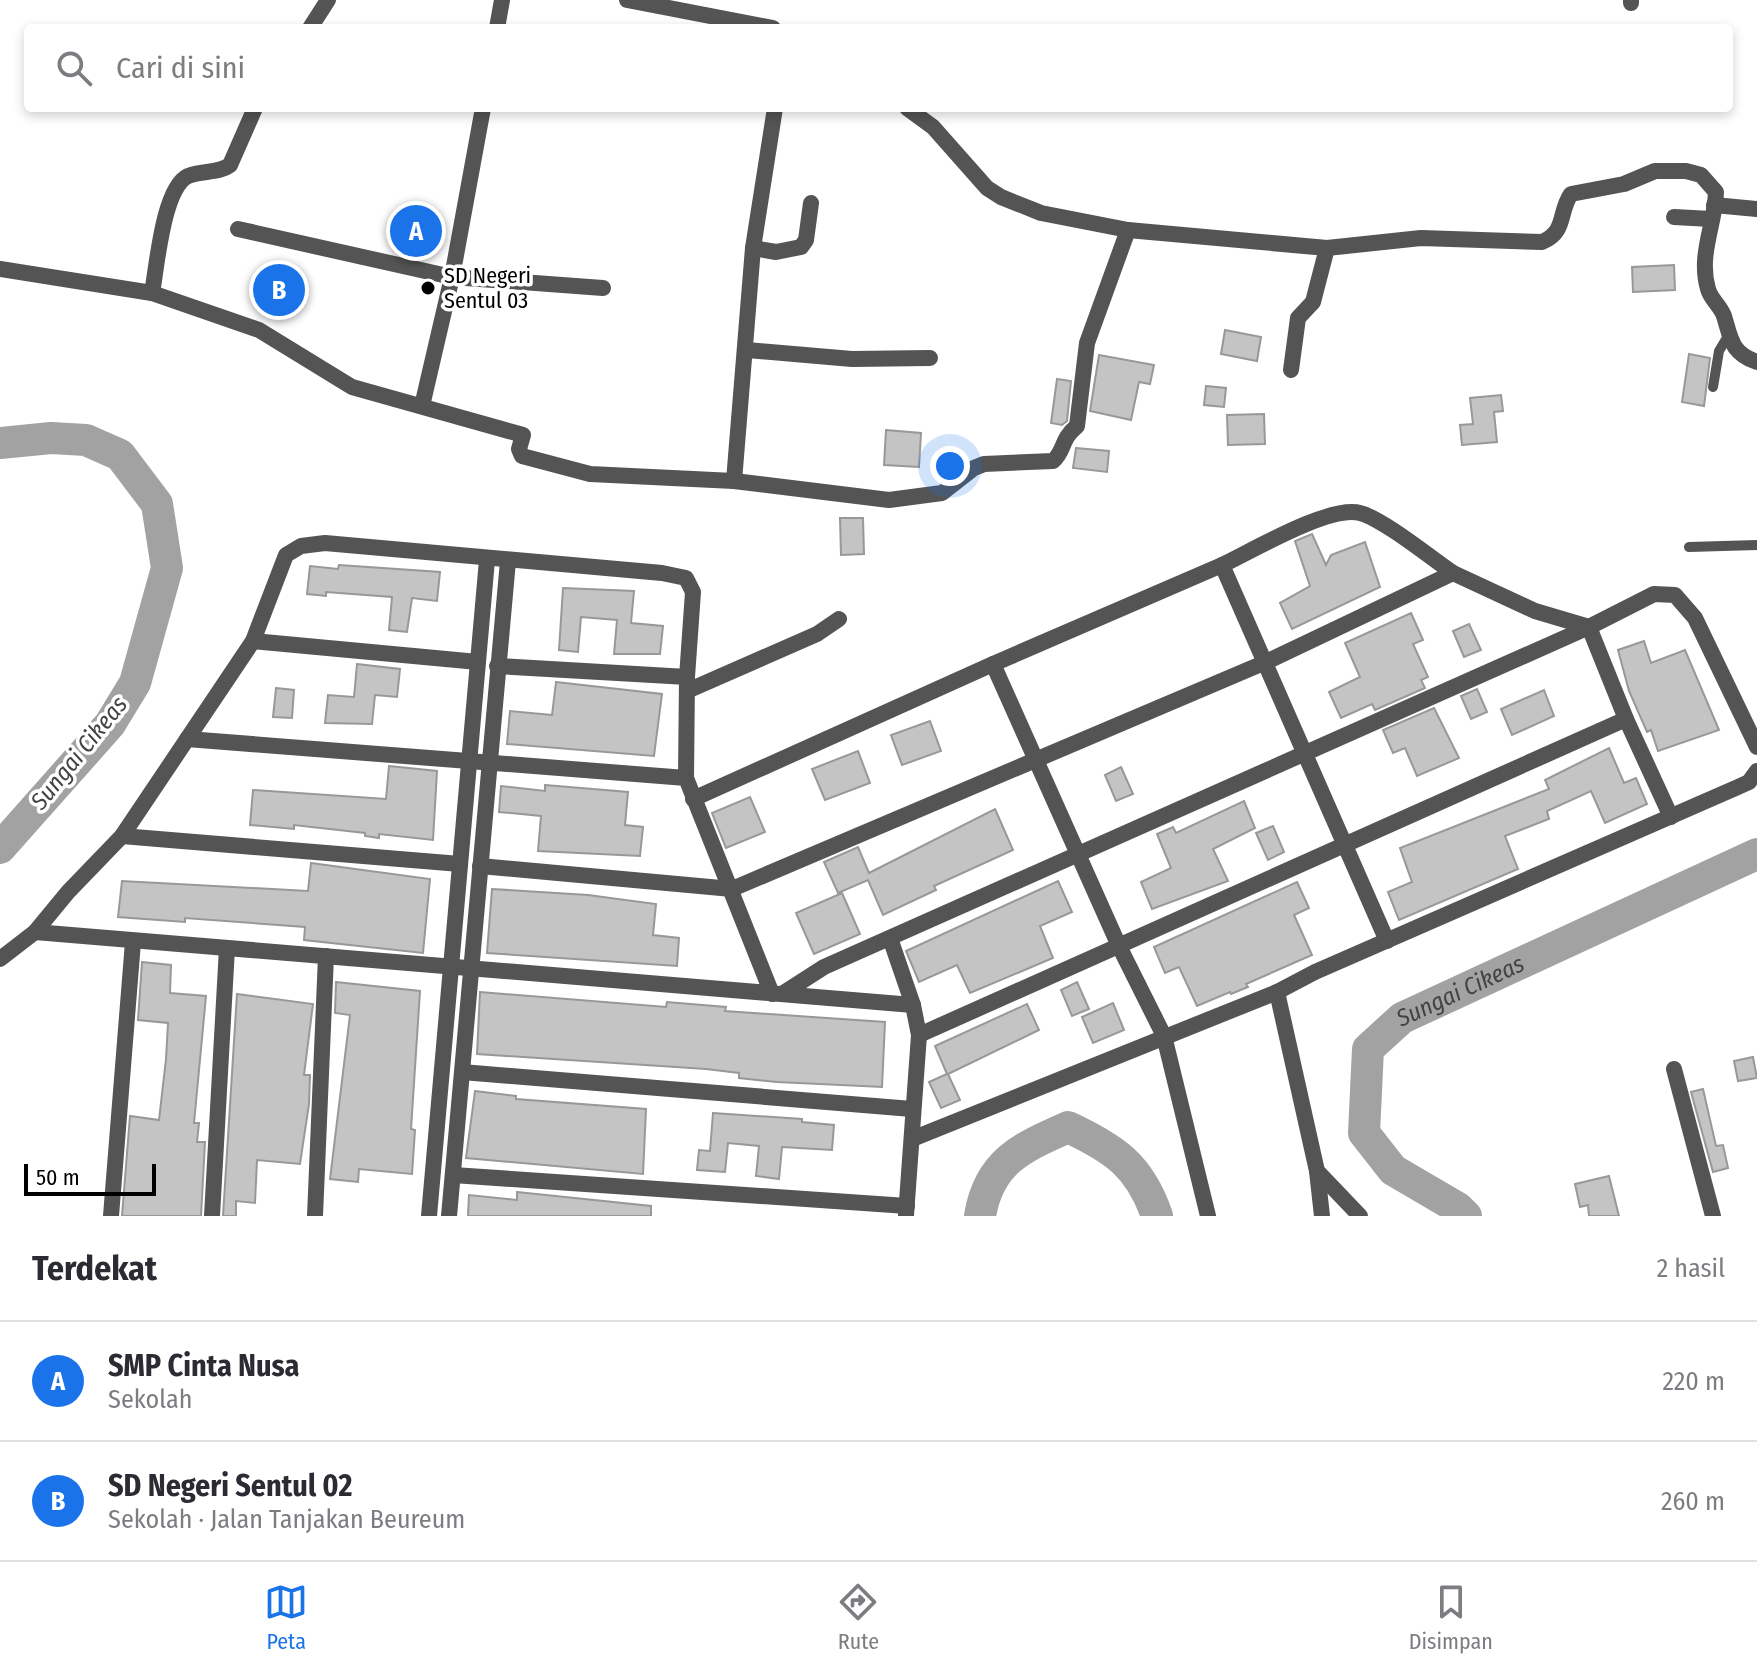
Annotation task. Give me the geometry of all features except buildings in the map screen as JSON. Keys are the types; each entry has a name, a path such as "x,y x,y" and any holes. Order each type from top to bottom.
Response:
{"street":[{"path":"313,24 328,0"},
{"path":"498,24 502,0"},
{"path":"627,0 701,6 760,24"},
{"path":"152,293 166,216 180,182 195,174 230,165 253,112"},
{"path":"422,406 452,277 482,112"},
{"path":"734,481 753,248 774,112"},
{"path":"912,112 933,127 975,176 1001,197 1041,213 1128,230 1327,248 1421,238 1542,242 1557,234 1571,194 1624,184 1655,171 1686,171 1701,175 1716,192 1706,242 1709,293 1722,312 1728,336 1738,353 1757,362"},
{"path":"753,248 776,252 801,247 806,240 811,203"},
{"path":"1674,217 1757,209"},
{"path":"238,229 452,277 603,288"},
{"path":"0,269 152,293 259,330 352,387 523,435 519,449 522,456 590,474 734,481 889,500 942,493 984,464 1053,461 1059,455 1065,435 1077,426 1087,343 1128,230"},
{"path":"1291,370 1298,318 1314,298 1327,248"},
{"path":"747,350 852,359 930,358"},
{"path":"693,799 1316,521 1351,512 1372,518 1453,573 1535,611 1589,627"},
{"path":"0,959 35,932 68,892 122,836 253,641 279,568 289,552 301,546 325,543 487,560 662,573 686,578 693,592 687,684 686,778 777,994"},
{"path":"429,1216 487,560"},
{"path":"449,1216 508,561"},
{"path":"1222,565 1387,941"},
{"path":"480,866 732,889 1266,662 1453,573"},
{"path":"777,994 824,967 1589,627 1654,594 1675,595 1695,618 1757,747"},
{"path":"497,666 687,684 817,634 839,619"},
{"path":"1589,627 1626,719 1671,817"},
{"path":"253,641 478,662"},
{"path":"993,664 1119,946 1164,1036 1208,1216"},
{"path":"919,1035 1626,719"},
{"path":"187,739 686,778"},
{"path":"912,1139 1277,992 1749,782 1757,771"},
{"path":"122,836 460,864"},
{"path":"35,932 913,1005"},
{"path":"453,1175 907,1211 919,1035 913,1005 890,938"},
{"path":"111,1216 133,942"},
{"path":"212,1216 227,948"},
{"path":"315,1216 326,956"},
{"path":"1277,992 1317,1171 1322,1216"},
{"path":"1674,1069 1713,1216"},
{"path":"462,1072 912,1109"},
{"path":"1317,1171 1360,1216"}],"lane":[{"path":"1713,387 1719,351 1728,336"},
{"path":"1689,547 1757,545"}],"waterway":[{"name":"Sungai Cikeas","path":"0,443 51,438 86,440 120,455 157,504 167,568 135,683 110,724 0,848"},
{"name":"Sungai Cikeas","path":"1466,1216 1458,1208 1393,1170 1364,1133 1368,1049 1402,1018 1757,854"},
{"name":"Sungai Cikeas","path":"980,1216 991,1182 1010,1158 1068,1127 1099,1143 1124,1161 1143,1184 1157,1216"}],"place":[{"name":"SMP Cinta Nusa","path":"416,231"},
{"name":"SD Negeri Sentul 03","path":"428,288"},
{"name":"SD Negeri Sentul 02","path":"279,290"}]}
